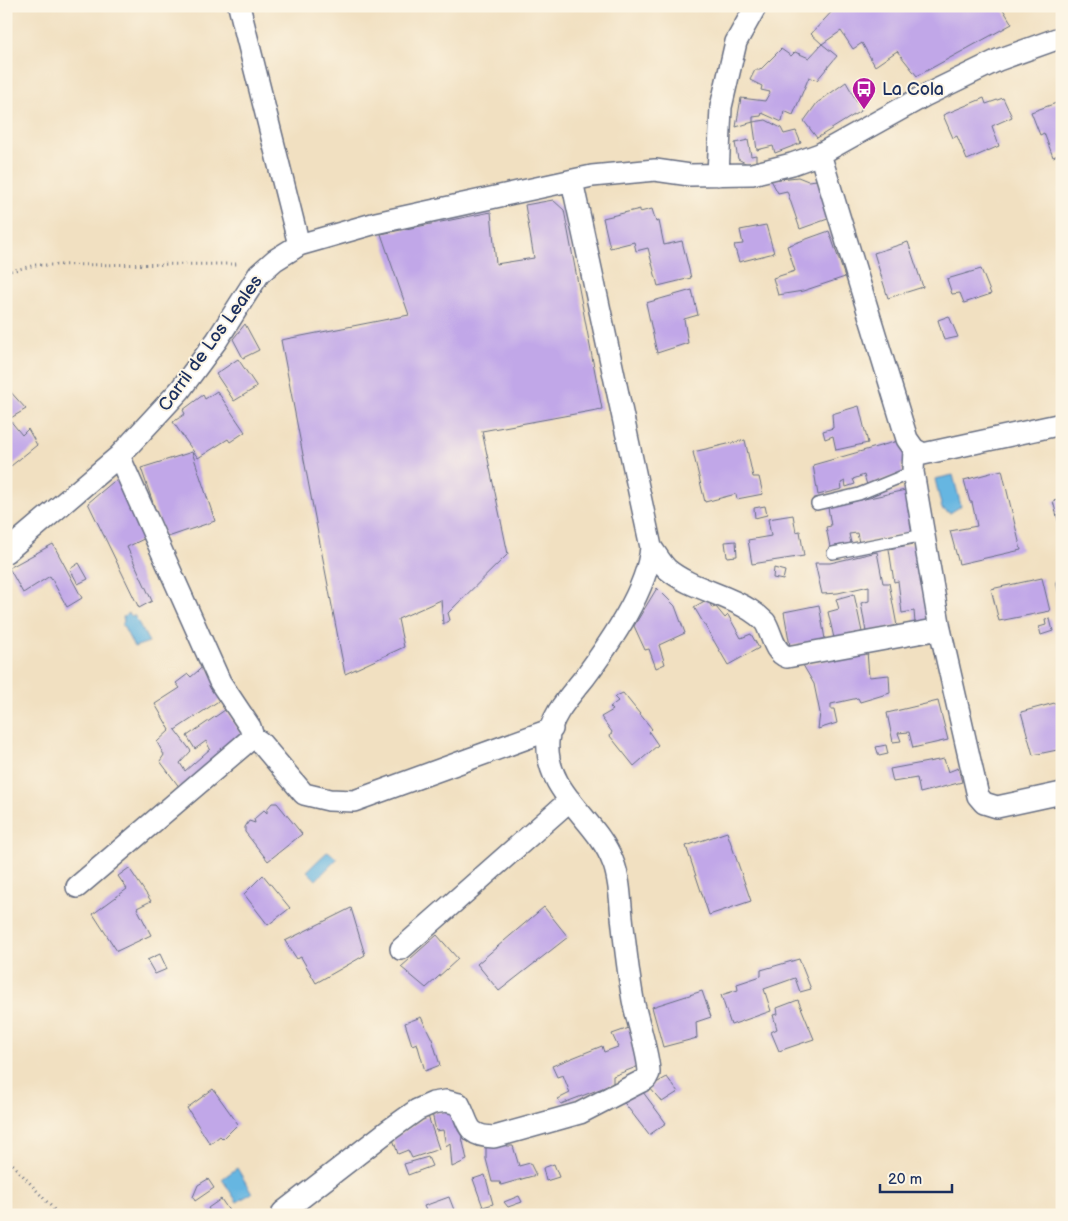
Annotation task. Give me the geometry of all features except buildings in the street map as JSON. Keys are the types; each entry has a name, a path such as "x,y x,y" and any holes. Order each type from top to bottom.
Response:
{"street":[{"path":"239,6 299,246"},
{"path":"718,176 721,107 736,42 756,6"},
{"name":"Carril de Los Leales","path":"6,552 120,456 180,390 217,340 259,274 270,264 299,246 376,223 592,176 655,170 718,176 752,174 792,164 820,154 924,96 998,60 1062,36"},
{"path":"820,154 907,439 914,449 923,454 1062,424"},
{"path":"283,1212 389,1130 433,1103 446,1101 459,1104 471,1131 482,1136 494,1137 580,1113 646,1079 649,1067 633,1000 619,886 614,862 602,840 570,800 552,772 548,742 555,716 592,668 637,596 650,562 651,547 572,181"},
{"path":"914,449 913,472 940,629 978,796 984,803 997,807 1062,793"},
{"path":"120,456 220,682 250,727 253,737 260,742 304,794 329,800 354,801 552,729"},
{"path":"651,547 665,567 681,579 714,591 750,610 764,621 777,649 787,657 940,629"},
{"path":"77,887 253,737"},
{"path":"401,949 570,800"}],"lane":[{"path":"817,504 859,494 913,472"},
{"path":"833,553 924,536"}],"path":[{"path":"6,272 36,265 270,264"},
{"path":"6,1157 58,1215"}],"water":[{"path":"953,475 961,506 950,513 942,509 935,479"},
{"path":"128,613 131,616 134,615 149,642 134,647 122,624 124,622 123,617"},
{"path":"328,851 337,859 316,880 307,871"},
{"path":"237,1168 252,1193 237,1202 222,1179"}],"place":[{"name":"La Cola","path":"864,110"}]}
